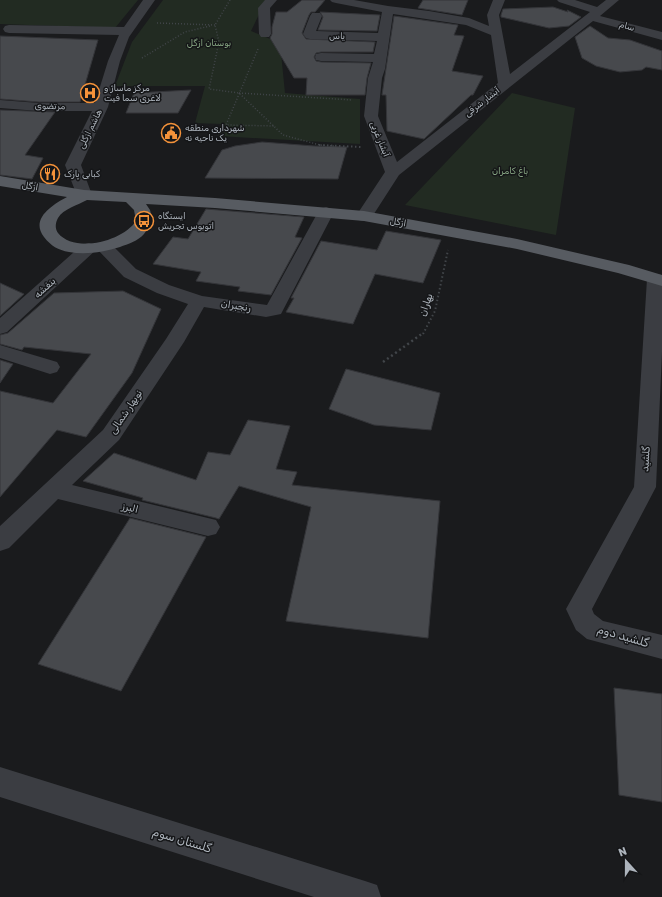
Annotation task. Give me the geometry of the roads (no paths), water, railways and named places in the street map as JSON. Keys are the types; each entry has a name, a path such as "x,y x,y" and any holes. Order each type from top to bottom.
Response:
{"main road":[{"name":"ازگل","path":"0,181 84,195 215,202 364,216 517,244 659,280"},
{"path":"84,195 54,212 49,219 46,226 49,234 54,240 76,247 97,247 119,242 132,236 141,228 145,219 143,211 129,197"}],"street":[{"name":"هاشم ازگلی","path":"84,195 73,165 88,130 101,107 114,61 130,26 149,0"},
{"path":"265,34 264,8 271,0"},
{"path":"336,0 388,10 469,22 497,33"},
{"path":"499,0 493,14 505,85"},
{"name":"سام","path":"563,0 595,14 662,36"},
{"name":"آبشار شرقی","path":"364,216 393,172 612,0"},
{"path":"384,37 388,10"},
{"name":"یاس","path":"316,16 309,34 310,35 384,37"},
{"path":"8,29 130,26"},
{"name":"آبشار غربی","path":"384,37 375,78 371,116 393,172"},
{"path":"321,57 379,58"},
{"name":"مرتضوی","path":"0,104 101,107"},
{"name":"رنجبران","path":"97,247 130,272 163,289 199,301 266,311 274,310 326,212"},
{"name":"بنفشه","path":"0,328 97,247"},
{"name":"گلشید","path":"585,622 578,609 653,488 659,280"},
{"name":"نوبهار شمالی","path":"1,539 111,435 174,342 199,301"},
{"path":"0,351 50,367"},
{"name":"البرز","path":"53,489 208,527"},
{"name":"گلشيد دوم","path":"585,622 596,631 662,647"},
{"name":"گلستان سوم","path":"0,782 365,897"}],"place":[{"name":"مرکز ماساژ و لاغری سما فیت","path":"90,93"},
{"name":"شهرداری منطقه یک ناحیه نه","path":"171,133"},
{"name":"کبابی پارک","path":"50,174"},
{"name":"ایستگاه اتوبوس تجریش","path":"144,221"}],"park label":[{"name":"بوستان ازگل","path":"209,43"},
{"name":"باغ کامران","path":"510,171"}]}
